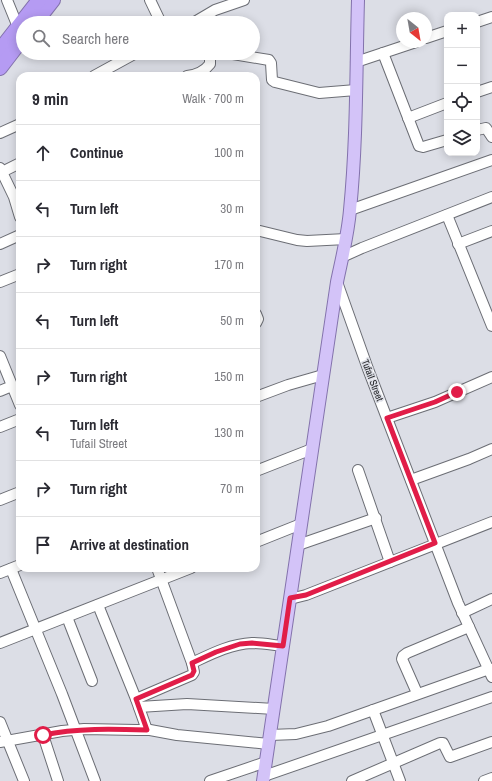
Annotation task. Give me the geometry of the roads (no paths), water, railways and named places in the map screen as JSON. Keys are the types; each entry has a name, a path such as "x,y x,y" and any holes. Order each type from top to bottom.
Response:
{"highway":[{"path":"40,16 53,0"},
{"path":"28,16 34,3"},
{"path":"0,50 16,37"},
{"path":"0,68 16,41"}],"main road":[{"path":"263,779 337,282 346,239 350,210 356,90 358,0"}],"street":[{"path":"7,0 16,21"},
{"path":"150,0 158,16"},
{"path":"205,16 215,10 244,0"},
{"path":"480,21 492,17"},
{"path":"432,36 444,32"},
{"path":"356,62 398,48"},
{"path":"383,53 420,146 423,147 444,141"},
{"path":"260,58 269,60 271,63 272,80 275,82 319,93 356,90"},
{"path":"101,72 123,60"},
{"path":"201,72 210,64 210,60"},
{"path":"480,91 492,87"},
{"path":"408,118 444,105"},
{"path":"0,133 16,126"},
{"path":"485,127 488,129 492,137"},
{"path":"350,210 492,160"},
{"path":"16,164 1,170 16,198"},
{"path":"342,257 492,197"},
{"path":"447,215 458,244 488,306 492,326"},
{"path":"260,231 307,241 346,239"},
{"path":"458,244 492,232"},
{"path":"0,244 16,237"},
{"path":"0,282 16,276"},
{"name":"Tufail Street","path":"337,282 387,418 462,613 491,671"},
{"path":"0,356 16,396"},
{"path":"260,396 288,385 323,375"},
{"path":"387,418 435,402 492,377"},
{"path":"0,391 12,386"},
{"path":"0,427 16,421"},
{"path":"260,470 312,449"},
{"path":"411,480 492,449"},
{"path":"358,470 376,518 390,562"},
{"path":"0,500 16,494"},
{"path":"298,545 376,518"},
{"path":"290,598 306,595 435,543 492,522"},
{"path":"260,539 301,524"},
{"path":"0,573 15,567"},
{"path":"17,572 35,630 62,694 95,781"},
{"path":"137,703 192,675 194,671 158,572"},
{"path":"0,643 181,572"},
{"path":"462,613 492,599"},
{"path":"98,605 147,730"},
{"path":"67,617 92,681"},
{"path":"417,693 402,659 406,652 469,627"},
{"path":"192,663 216,652 240,644 252,643 283,646"},
{"path":"4,742 75,730 147,730 177,735 269,740 328,726 417,693 491,671"},
{"path":"263,779 382,735 492,697"},
{"path":"137,703 274,709"},
{"path":"373,710 400,781"},
{"path":"0,722 4,742 24,781"},
{"path":"43,735 58,781"},
{"path":"352,781 440,743 443,744 450,757 492,742"},
{"path":"210,781 266,762"},
{"path":"484,781 492,778"}]}
